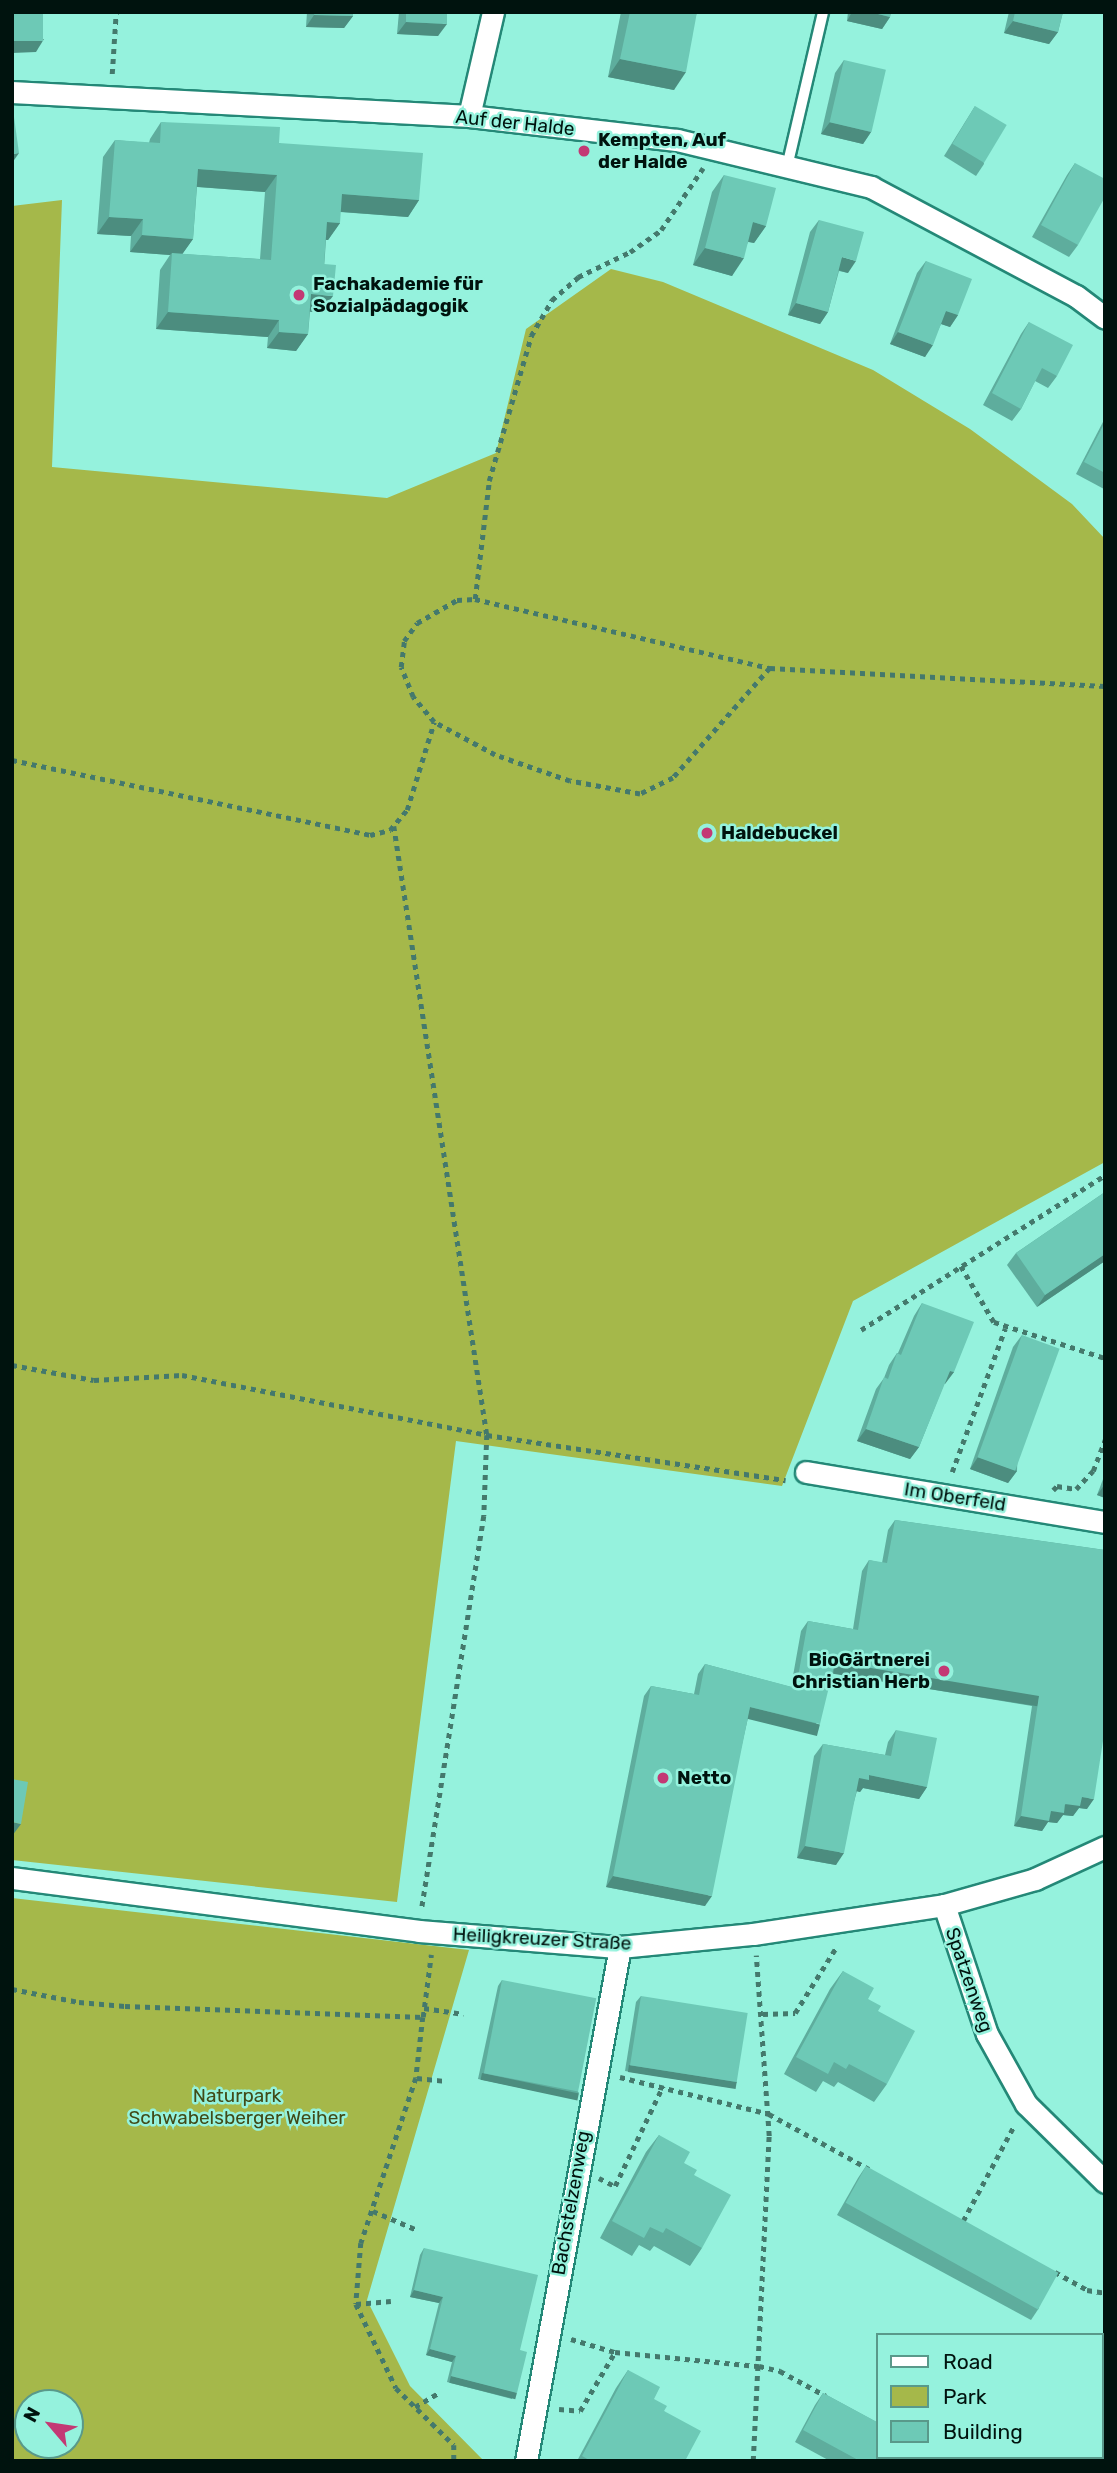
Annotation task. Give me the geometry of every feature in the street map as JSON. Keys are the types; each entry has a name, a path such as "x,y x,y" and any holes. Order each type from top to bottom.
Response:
{"street":[{"path":"469,116 493,12"},
{"name":"Auf der Halde","path":"12,92 469,116 677,139 871,187 1076,296 1105,318"},
{"name":"Im Oberfeld","path":"806,1472 1105,1522"},
{"name":"Heiligkreuzer Straße","path":"12,1878 204,1906 435,1932 620,1947 753,1934 944,1905 1035,1880 1105,1847"},
{"name":"Spatzenweg","path":"944,1905 986,2034 1026,2104 1105,2182"},
{"name":"Bachstelzenweg","path":"526,2461 594,2071 620,1947"}],"lane":[{"path":"787,167 823,12"}],"path":[{"path":"111,96 116,12"},
{"path":"475,599 489,481 531,336 552,300 578,276 630,252 662,230 696,184 711,148"},
{"path":"769,668 673,778 640,794 570,781 520,763 434,722 413,697 401,667 404,641 417,623 457,600 475,599 769,668 1105,685"},
{"path":"12,760 370,835 394,826 407,810 434,722"},
{"path":"394,826 487,1436 484,1516 421,1915"},
{"path":"861,1330 1105,1175"},
{"path":"961,1266 994,1322 1005,1329 1105,1358"},
{"path":"944,1495 1005,1329"},
{"path":"12,1365 94,1380 182,1375 487,1436 788,1480 806,1472"},
{"path":"1076,1489 1093,1471 1105,1439"},
{"path":"763,2014 795,2013 839,1942 839,1921"},
{"path":"435,1932 416,2078 361,2243 356,2304 396,2388 454,2445 454,2461"},
{"path":"753,1934 763,2014 769,2114 753,2461"},
{"path":"12,1989 102,2004 424,2017"},
{"path":"424,2008 464,2014"},
{"path":"594,2071 769,2114 881,2176"},
{"path":"416,2078 447,2081"},
{"path":"577,2168 615,2186 663,2086"},
{"path":"963,2221 1026,2104"},
{"path":"373,2211 415,2229"},
{"path":"951,2214 974,2227"},
{"path":"1042,2265 1087,2290 1105,2293"},
{"path":"356,2304 391,2301"},
{"path":"547,2332 615,2352 759,2366 780,2371 829,2398"},
{"path":"534,2406 580,2411 615,2352"},
{"path":"415,2407 437,2394"}],"green space":[{"path":"62,200 52,467 387,498 496,453 526,329 611,269 663,282 873,370 970,429 1072,504 1105,539 1105,1162 853,1301 782,1486 456,1441 397,1902 12,1860 12,206"},
{"name":"Naturpark Schwabelsberger Weiher","path":"12,1898 469,1950 367,2300 410,2386 484,2461 12,2461"}],"building":[{"path":"12,12 43,12 43,41 12,41"},
{"path":"315,12 353,12 353,16 314,15"},
{"path":"406,12 447,12 447,24 406,22"},
{"path":"630,12 697,12 686,72 620,59"},
{"path":"870,12 891,12 890,17"},
{"path":"1015,12 1063,12 1058,32 1013,21"},
{"path":"844,60 886,70 872,132 830,122"},
{"path":"975,106 1007,125 984,163 952,144"},
{"path":"12,117 19,153 12,154"},
{"path":"161,122 280,127 279,143 423,153 419,200 342,194 340,223 327,222 324,264 336,265 333,296 311,294 308,334 279,332 279,320 168,312 172,253 271,260 277,175 198,169 193,239 142,235 143,219 109,217 115,140 160,143"},
{"path":"1075,163 1105,179 1105,197 1078,245 1041,225"},
{"path":"724,175 776,188 766,226 753,222 744,258 705,248"},
{"path":"819,220 864,232 856,261 842,257 828,312 796,303"},
{"path":"926,261 972,279 958,315 946,311 933,345 898,332"},
{"path":"1029,322 1073,345 1057,376 1042,368 1021,409 992,393"},
{"path":"1105,422 1105,473 1084,462"},
{"path":"1105,1192 1105,1254 1045,1295 1016,1253"},
{"path":"922,1303 974,1322 954,1372 950,1371 919,1447 866,1429 884,1377 888,1379 897,1353 901,1355"},
{"path":"1022,1335 1060,1349 1015,1471 978,1457"},
{"path":"895,1520 1105,1550 1105,1728 1094,1799 1082,1797 1080,1806 1065,1804 1064,1813 1051,1811 1049,1821 1021,1816 1039,1696 835,1662 820,1724 750,1707 712,1896 613,1876 651,1686 699,1695 705,1664 796,1688 808,1621 858,1630 869,1560 887,1563"},
{"path":"896,1730 937,1738 927,1787 869,1775 869,1780 859,1778 844,1853 805,1846 823,1744 891,1756"},
{"path":"12,1779 28,1782 21,1824 12,1822"},
{"path":"843,1971 874,1988 868,1999 881,2006 878,2011 915,2031 887,2084 849,2064 846,2069 834,2062 828,2074 796,2057"},
{"path":"502,1980 596,1998 578,2092 484,2073"},
{"path":"641,1996 748,2013 737,2082 630,2065"},
{"path":"659,2135 690,2152 684,2163 697,2170 694,2175 731,2195 702,2248 666,2228 663,2233 650,2227 644,2238 612,2221"},
{"path":"866,2166 1058,2273 1038,2309 846,2203"},
{"path":"424,2248 538,2275 520,2350 527,2352 517,2393 451,2376 456,2356 430,2349 443,2297 414,2290"},
{"path":"628,2370 660,2387 654,2399 667,2406 664,2411 701,2431 685,2461 591,2461 582,2456"},
{"path":"823,2393 876,2421 876,2459 948,2461 860,2461 803,2430"}],"place":[{"name":"Kempten, Auf der Halde","path":"584,151"},
{"name":"Fachakademie für Sozialpädagogik","path":"299,295"},
{"name":"Haldebuckel","path":"707,833"},
{"name":"BioGärtnerei Christian Herb","path":"944,1671"},
{"name":"Netto","path":"663,1778"}]}
